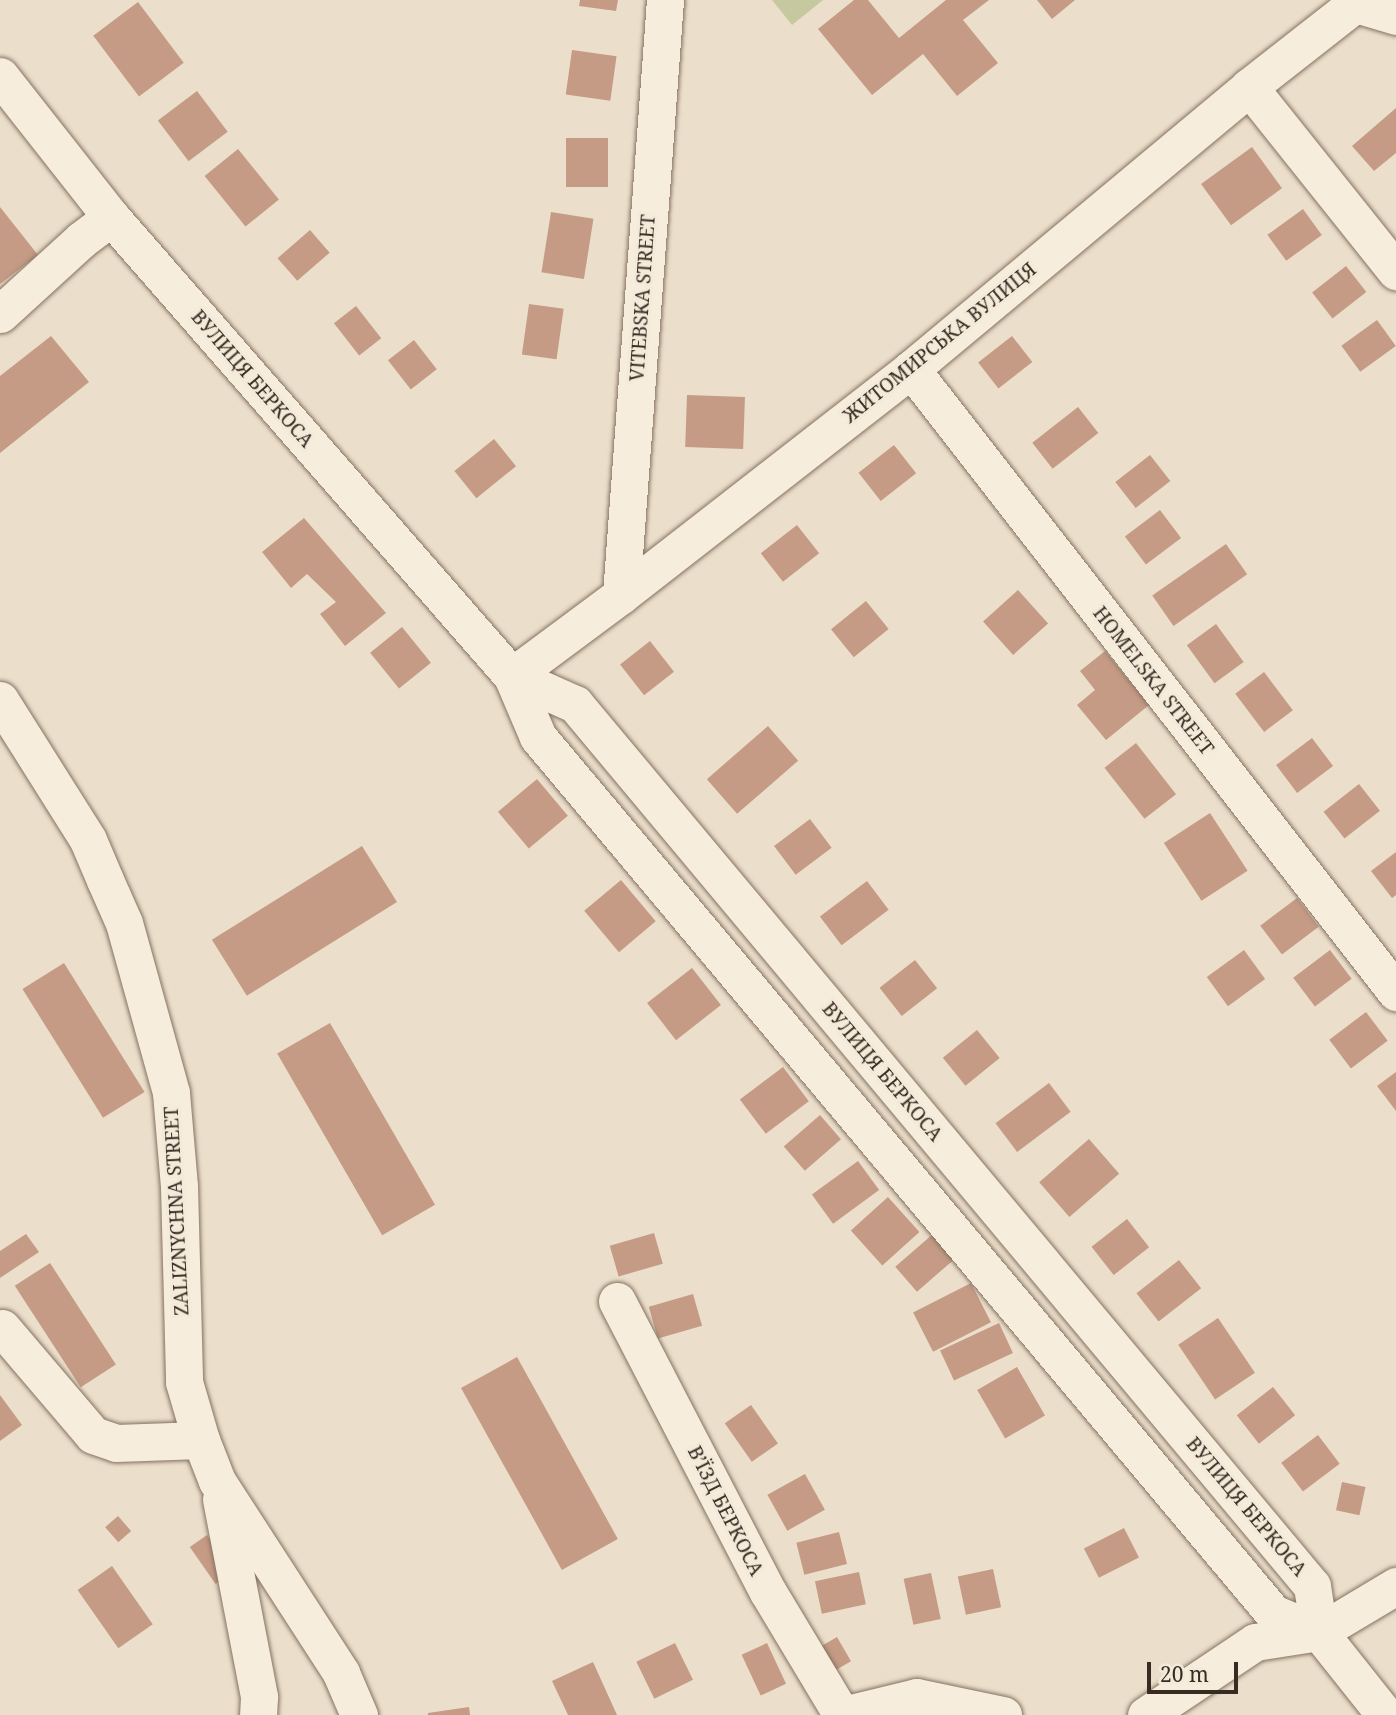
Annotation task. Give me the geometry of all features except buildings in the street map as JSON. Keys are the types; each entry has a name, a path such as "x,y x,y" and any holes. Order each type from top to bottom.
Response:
{"street":[{"name":"VITEBSKA STREET","path":"621,595 665,0"},
{"name":"ЖИТОМИРСЬКА ВУЛИЦЯ","path":"512,676 621,595 911,369 1356,1"},
{"path":"1356,1 1396,16"},
{"name":"ВУЛИЦЯ БЕРКОСА","path":"0,76 111,217 512,676 538,737 1273,1613 1319,1632"},
{"path":"1249,87 1396,271"},
{"path":"0,314 81,240 111,217"},
{"name":"HOMELSKA STREET","path":"911,369 1396,992"},
{"name":"ВУЛИЦЯ БЕРКОСА","path":"512,676 575,704 1312,1586 1319,1632"},
{"name":"ZALIZNYCHNA STREET","path":"0,700 88,840 124,923 171,1093 179,1186 184,1382 201,1440 217,1480 341,1672 359,1715"},
{"name":"В’ЇЗД БЕРКОСА","path":"617,1301 768,1592 842,1715"},
{"path":"2,1328 93,1435 116,1443 201,1440"},
{"path":"217,1480 259,1697 258,1715"},
{"path":"1146,1715 1255,1642 1319,1632 1396,1586"},
{"path":"1319,1632 1385,1715"},
{"path":"842,1715 917,1697 1003,1715"}],"green space":[{"path":"772,0 823,0 792,25"}]}
